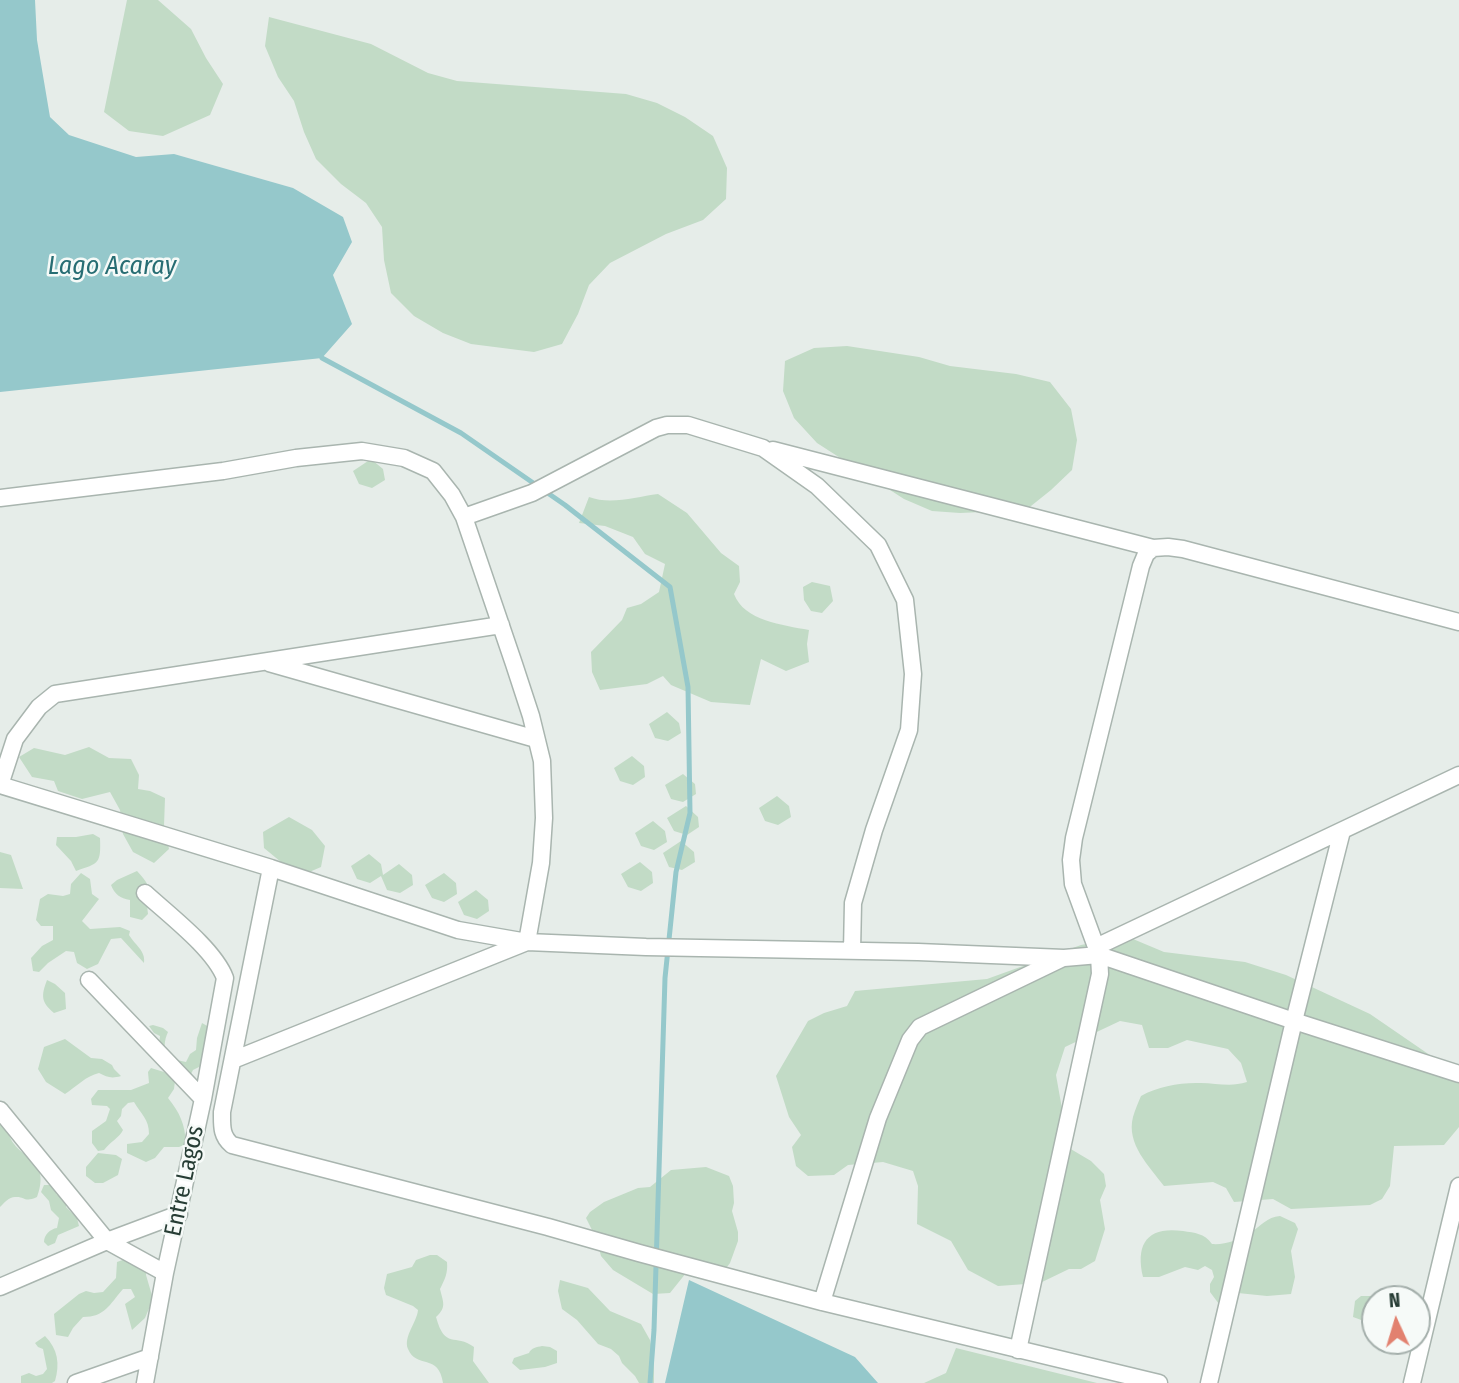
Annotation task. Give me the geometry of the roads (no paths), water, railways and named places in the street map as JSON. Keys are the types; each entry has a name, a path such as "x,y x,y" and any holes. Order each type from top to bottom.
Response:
{"street":[{"path":"464,517 532,493 656,428 688,425 1153,548 1183,549 1459,622"},
{"path":"763,447 817,486 878,545 905,600 912,674 909,730 874,830 853,903 852,951"},
{"path":"0,498 362,451 404,458 433,471 452,495 464,517 527,703 542,761 544,818 541,863 527,942"},
{"path":"1018,1350 1100,974 1098,951 1073,884 1071,860 1081,806 1140,566 1146,554 1153,548"},
{"path":"501,625 55,694 39,707 15,739 0,785 271,868 458,930 527,942 1064,958 1098,951 1459,775"},
{"path":"264,662 536,739"},
{"path":"1209,1383 1294,1021 1342,831"},
{"path":"271,868 222,1112 222,1133 232,1145 822,1302 1159,1383"},
{"name":"Entre Lagos","path":"145,893 204,947 221,968 225,978 145,1383"},
{"path":"233,1060 527,942"},
{"path":"1098,951 1294,1021 1459,1074"},
{"path":"822,1302 878,1118 910,1040 920,1027 1064,958"},
{"path":"89,980 203,1099"},
{"path":"0,1110 107,1241 165,1273"},
{"path":"1412,1383 1459,1186"},
{"path":"0,1287 107,1241 179,1214"},
{"path":"76,1383 150,1357"}],"water":[{"name":"Lago Acaray","path":"0,0 35,0 37,40 50,117 69,135 136,157 174,154 293,188 343,217 352,242 333,275 352,324 322,358 0,392"},
{"path":"689,1280 855,1357 878,1383 665,1383"}],"waterway":[{"path":"322,358 461,433 565,505 670,587 688,687 690,813 676,872 665,978 650,1383"}]}
